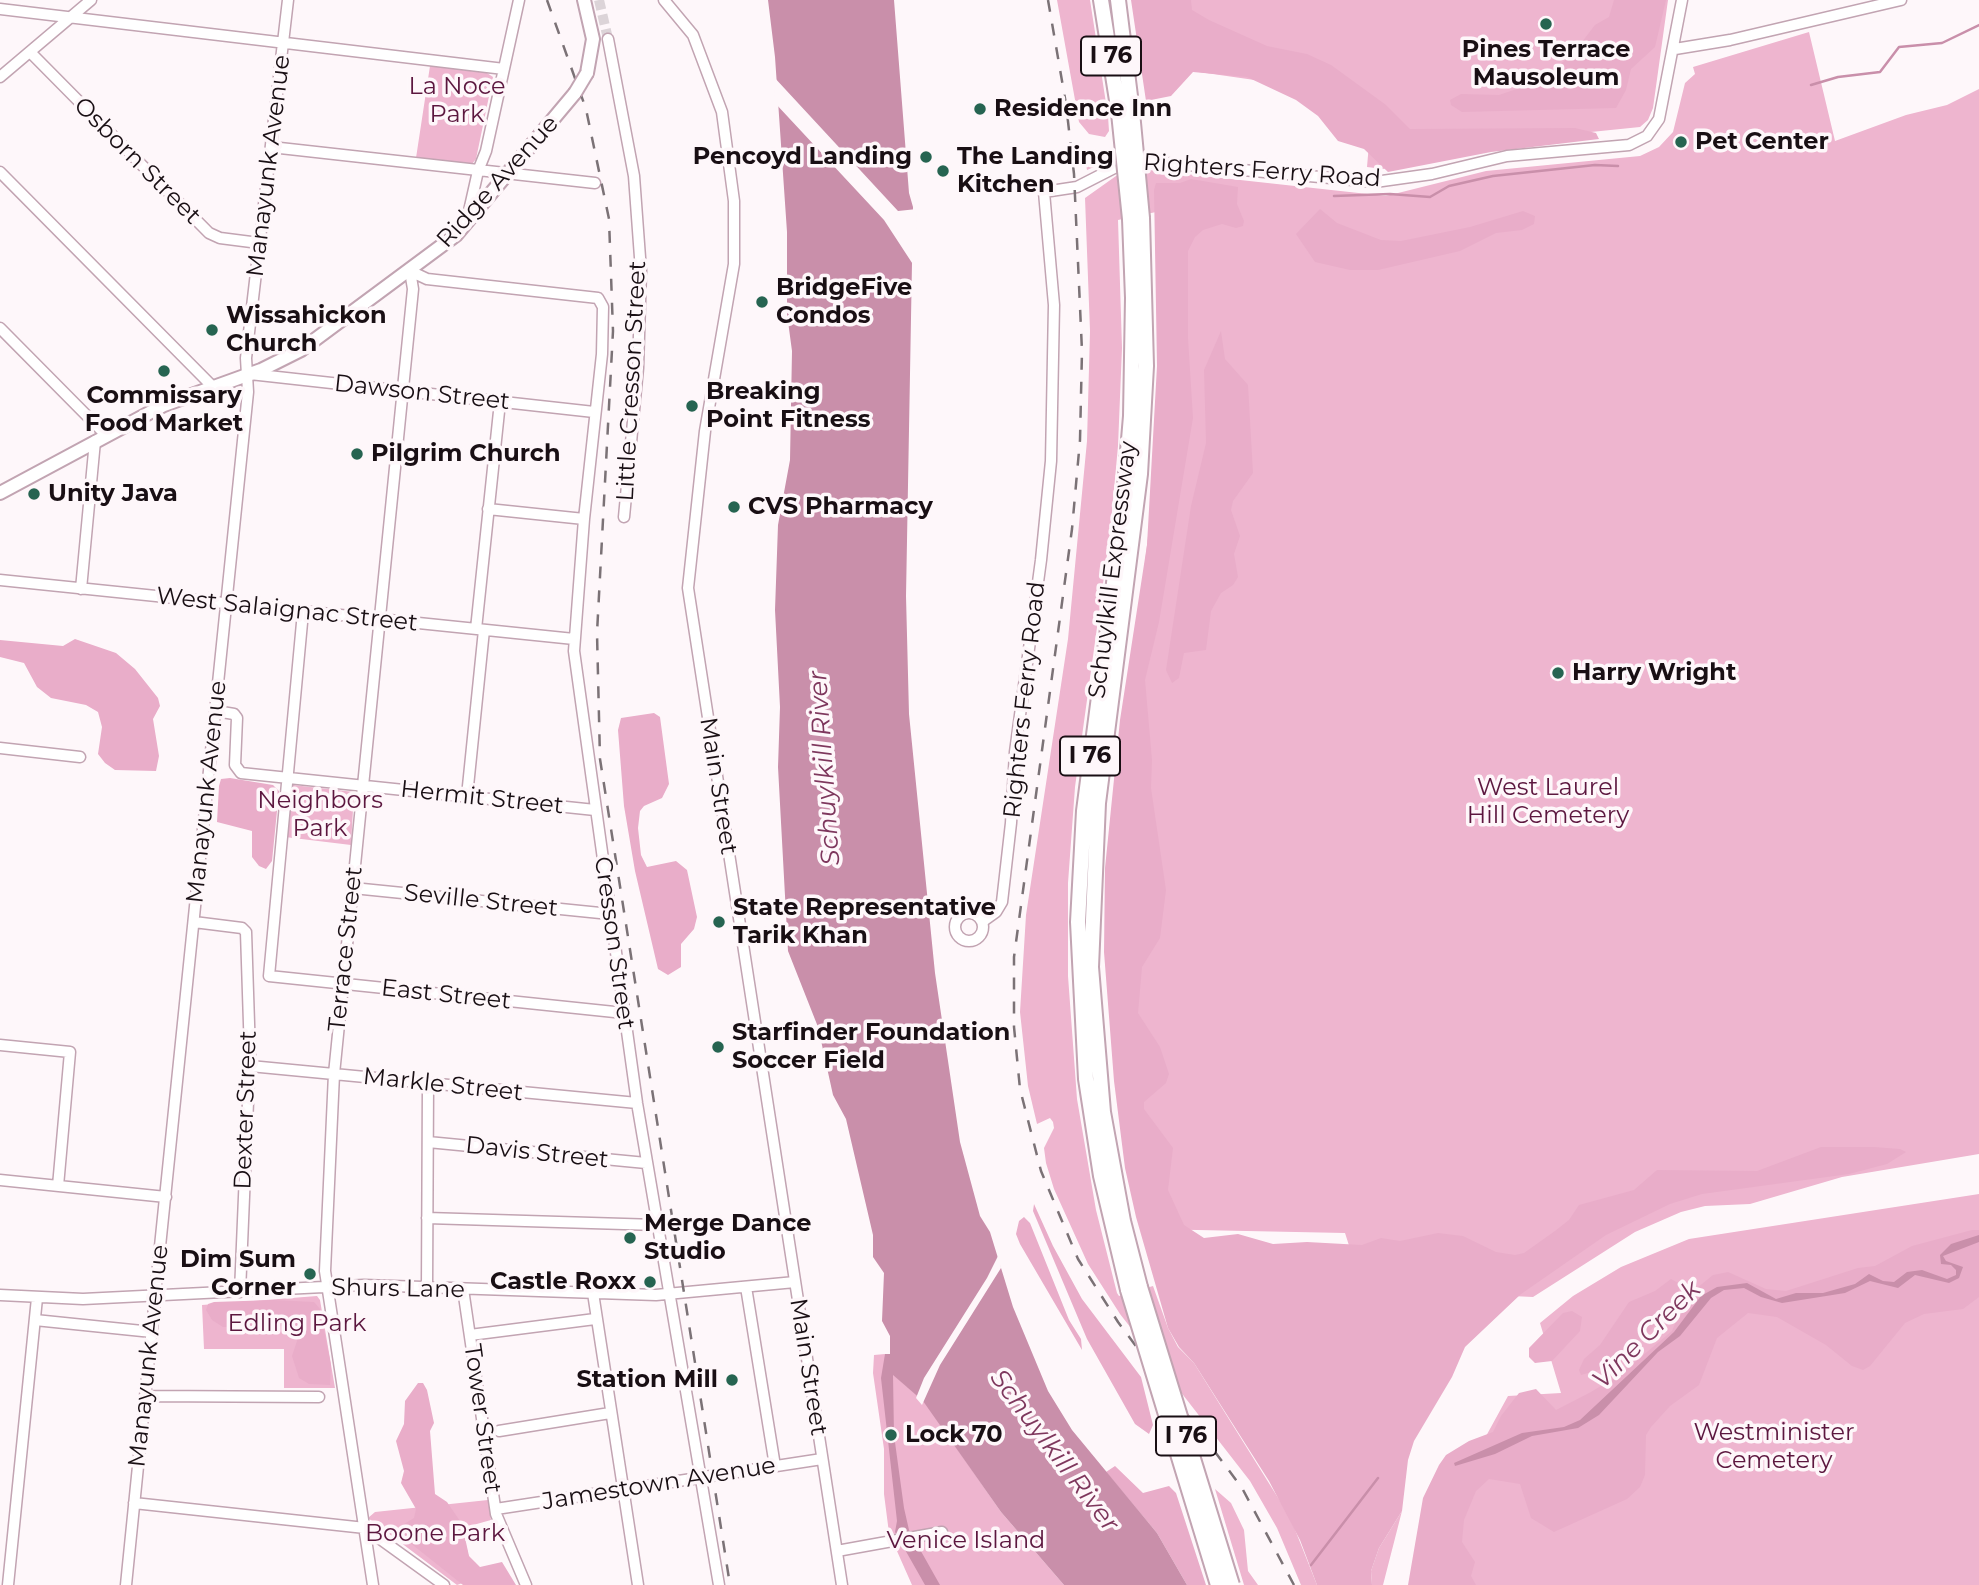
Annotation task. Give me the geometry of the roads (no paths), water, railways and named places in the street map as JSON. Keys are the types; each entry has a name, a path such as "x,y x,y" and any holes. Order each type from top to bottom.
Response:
{"highway":[{"name":"Schuylkill Expressway","path":"1101,0 1126,113"},
{"name":"Schuylkill Expressway","path":"1118,0 1146,366 1141,461 1098,803 1091,940 1094,1023 1103,1112 1134,1289 1218,1585"},
{"name":"Schuylkill Expressway","path":"1134,1289 1232,1585"}],"main road":[{"name":"Ridge Avenue","path":"0,493 101,438 212,386 249,374 301,350 447,243 467,224 575,93 587,72 593,38 584,0"}],"street":[{"path":"0,77 92,0"},
{"name":"Manayunk Avenue","path":"126,1585 216,712 249,374 246,358 288,0"},
{"path":"467,224 519,0"},
{"name":"Main Street","path":"664,0 693,35 722,112 734,201 734,264 705,431 688,588 842,1585"},
{"path":"1682,0 1675,49 1710,44 1901,0"},
{"path":"0,9 505,69"},
{"name":"Little Cresson Street","path":"608,39 634,176 641,271 638,368 624,517"},
{"name":"Righters Ferry Road","path":"982,922 996,912 1002,902 1012,823 1016,742 1041,560 1051,461 1054,305 1044,192 1077,187 1122,164 1143,161 1375,182 1432,174 1507,156 1629,145 1647,136 1657,124 1675,49"},
{"name":"Osborn Street","path":"30,52 209,233 220,238 260,243"},
{"path":"271,147 595,183"},
{"path":"0,172 212,386"},
{"name":"Cresson Street","path":"410,271 427,279 598,298 603,307 603,339 574,639 595,810 646,1163 719,1585"},
{"name":"Terrace Street","path":"373,1585 327,1287 334,1074 413,289 410,271"},
{"path":"0,328 101,438 81,589"},
{"name":"Dawson Street","path":"249,374 594,412"},
{"path":"467,796 488,509 500,402"},
{"path":"488,509 584,519"},
{"name":"West Salaignac Street","path":"0,580 574,639"},
{"path":"287,778 303,612"},
{"name":"Hermit Street","path":"216,712 234,714 237,719 237,771 595,810"},
{"path":"0,748 80,757"},
{"name":"East Street","path":"287,778 269,976 624,1013"},
{"name":"Seville Street","path":"352,888 610,914"},
{"name":"Dexter Street","path":"194,922 245,929 250,1066 240,1292"},
{"path":"0,1045 70,1052 58,1186"},
{"name":"Markle Street","path":"250,1066 637,1103"},
{"path":"427,1288 428,1083"},
{"name":"Davis Street","path":"428,1142 646,1163"},
{"path":"0,1180 166,1197"},
{"path":"427,1218 657,1225"},
{"name":"Shurs Lane","path":"0,1295 83,1299 327,1287 670,1294 795,1282"},
{"path":"746,1287 775,1466"},
{"name":"Tower Street","path":"463,1289 496,1509 526,1585"},
{"path":"593,1293 638,1585"},
{"path":"8,1585 37,1298"},
{"path":"470,1335 595,1319"},
{"path":"35,1320 152,1332"},
{"path":"145,1396 319,1397"},
{"path":"499,1431 610,1413"},
{"name":"Jamestown Avenue","path":"496,1509 822,1459"},
{"path":"134,1503 365,1528 444,1585"},
{"path":"837,1551 942,1532"}],"water":[{"name":"Schuylkill River","path":"768,0 894,0 909,193 913,207 906,596 909,714 935,973 960,1142 980,1216 990,1232 1013,1307 1048,1391 1072,1430 1157,1533 1187,1585 1064,1585 1001,1512 923,1401 893,1375 894,1435 904,1508 909,1530 940,1585 925,1585 895,1532 897,1521 881,1378 885,1354 890,1354 890,1336 882,1321 884,1273 873,1257 873,1235 846,1119 833,1095 818,1027 788,951 778,767 780,707 775,610 778,525 790,460 792,351 787,314 787,232 775,57"},
{"path":"1979,1235 1979,1242 1943,1256 1946,1261 1963,1267 1959,1278 1949,1283 1915,1275 1898,1288 1870,1281 1845,1293 1782,1303 1761,1297 1744,1288 1724,1290 1711,1298 1680,1336 1658,1352 1599,1415 1578,1428 1532,1436 1495,1454 1455,1466 1454,1463 1522,1433 1564,1427 1580,1420 1674,1332 1701,1296 1717,1287 1747,1283 1776,1299 1796,1293 1823,1293 1855,1284 1869,1274 1883,1281 1894,1282 1907,1272 1922,1270 1947,1279 1956,1275 1956,1270 1951,1265 1941,1264 1940,1255 1951,1244"}],"waterway":[{"path":"1811,85 1838,77 1880,72 1899,47 1942,43 1979,25"},
{"path":"1334,196 1390,194 1430,197 1449,186 1493,176 1595,165 1618,166"},
{"name":"Vine Creek","path":"1311,1565 1378,1478"}],"tunnel":[{"path":"599,0 608,39"}],"railway":[{"path":"547,0 586,109 609,219 613,331 597,633 600,759 730,1585"},
{"path":"1048,0 1066,104 1074,174 1082,351 1080,440 1072,529 1014,957 1014,1027 1020,1089 1041,1171 1078,1259 1118,1322 1242,1488 1294,1585"}],"place":[{"name":"Pines Terrace Mausoleum","path":"1546,24"},
{"name":"Residence Inn","path":"980,109"},
{"name":"Pet Center","path":"1681,142"},
{"name":"Pencoyd Landing","path":"926,157"},
{"name":"The Landing Kitchen","path":"943,171"},
{"name":"BridgeFive Condos","path":"762,302"},
{"name":"Wissahickon Church","path":"212,330"},
{"name":"Commissary Food Market","path":"164,371"},
{"name":"Breaking Point Fitness","path":"692,406"},
{"name":"Pilgrim Church","path":"357,454"},
{"name":"Unity Java","path":"34,494"},
{"name":"CVS Pharmacy","path":"734,507"},
{"name":"Harry Wright","path":"1558,673"},
{"name":"State Representative Tarik Khan","path":"719,922"},
{"name":"Starfinder Foundation Soccer Field","path":"718,1047"},
{"name":"Merge Dance Studio","path":"630,1238"},
{"name":"Dim Sum Corner","path":"310,1274"},
{"name":"Castle Roxx","path":"650,1282"},
{"name":"Station Mill","path":"732,1380"},
{"name":"Lock 70","path":"891,1435"}],"park label":[{"name":"La Noce Park","path":"457,101"},
{"name":"West Laurel Hill Cemetery","path":"1548,802"},
{"name":"Neighbors Park","path":"320,815"},
{"name":"Edling Park","path":"297,1324"},
{"name":"Westminister Cemetery","path":"1774,1447"},
{"name":"Boone Park","path":"435,1534"},
{"name":"Venice Island","path":"966,1541"}]}
